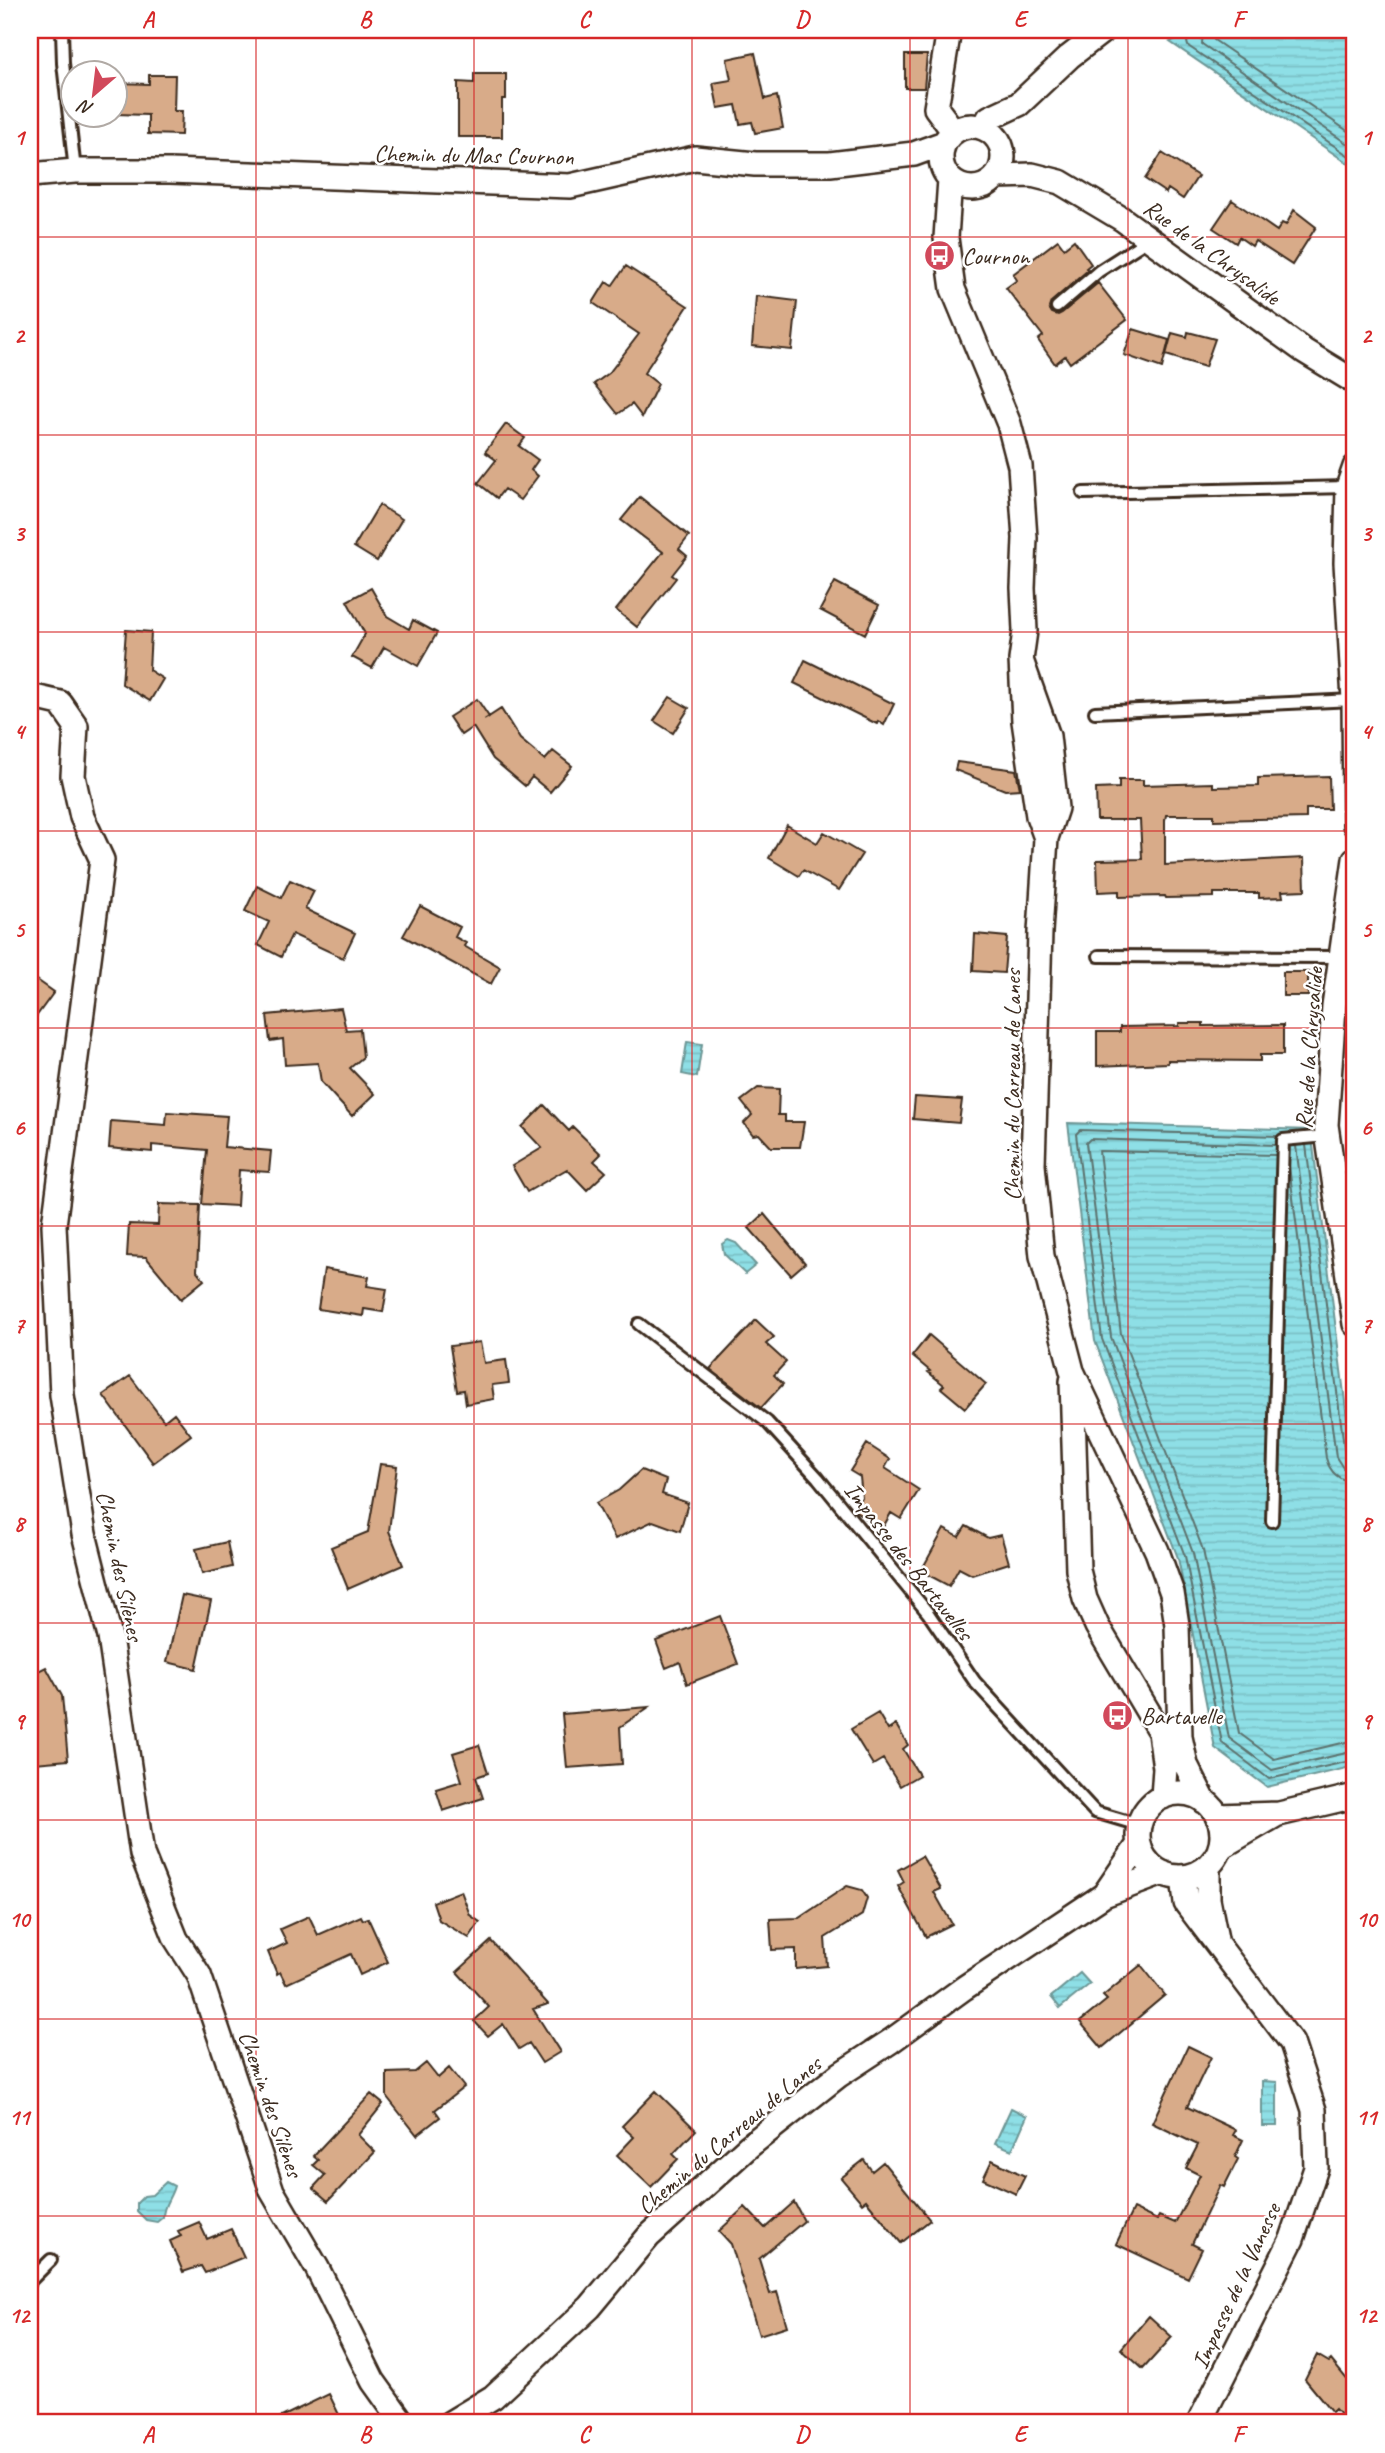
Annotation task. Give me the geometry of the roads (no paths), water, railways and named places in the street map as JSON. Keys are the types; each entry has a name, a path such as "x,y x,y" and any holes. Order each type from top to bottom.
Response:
{"street":[{"path":"949,30 936,108 949,137"},
{"path":"946,238 974,198 1002,168 989,118 1019,104 1069,57 1104,30"},
{"path":"946,174 941,151 949,137 963,127 995,140"},
{"name":"Chemin du Mas Cournon","path":"30,175 75,171 170,171 570,186 695,158 755,164 830,164 914,154 949,137"},
{"name":"Rue de la Chrysalide","path":"995,140 1032,175"},
{"path":"914,154 968,188 987,182"},
{"name":"Chemin du Carreau de Lanes","path":"946,174 946,238 953,289 1009,424 1020,466 1026,538 1023,588 1025,631 1021,660 1024,722 1038,817 1046,838 1040,932 1033,1165 1042,1256 1072,1371 1157,1551 1172,1593 1177,1625 1180,1737 1186,1765 1211,1808"},
{"name":"Rue de la Chrysalide","path":"987,182 1032,175 1060,182 1122,219 1304,351 1355,382"},
{"path":"1351,477 1346,563 1354,700 1355,825"},
{"name":"Chemin des Silènes","path":"30,696 60,702 76,726 73,776 82,817 102,860 54,1225 62,1395 84,1534 110,1637 142,1854 176,1939 199,1975 272,2191 317,2268 373,2381 403,2423"},
{"name":"Rue de la Chrysalide","path":"1355,859 1334,1006 1326,1125 1355,1324"},
{"name":"Chemin du Carreau de Lanes","path":"1072,1371 1078,1570 1085,1599 1097,1626 1160,1732 1165,1768 1163,1797"},
{"path":"1279,1814 1214,1857 1196,1874 1173,1875 1144,1857 1139,1835 1153,1804 1163,1797 1177,1793 1191,1794 1211,1808 1279,1814 1355,1796"},
{"path":"1211,1808 1222,1836 1214,1857"},
{"name":"Chemin du Carreau de Lanes","path":"1104,1895 1139,1835"},
{"name":"Impasse de la Vanesse","path":"1214,1857 1208,1899 1217,1946"},
{"name":"Chemin du Carreau de Lanes","path":"450,2423 493,2397 590,2307 649,2236 749,2146 839,2075 1104,1895 1173,1875"},
{"name":"Impasse de la Vanesse","path":"1173,1875 1186,1903 1292,2043 1314,2110 1315,2168 1292,2239 1199,2423"}],"lane":[{"path":"62,30 75,171"},
{"path":"1057,307 1100,271 1149,239"},
{"path":"1083,493 1351,477"},
{"path":"1095,712 1354,700"},
{"path":"1100,956 1342,957"},
{"path":"1272,1521 1283,1140 1327,1136"},
{"name":"Impasse des Bartavelles","path":"639,1324 767,1422 818,1478 928,1613 975,1682 1095,1812 1124,1818 1139,1835"},
{"path":"30,2281 51,2260"}],"water":[{"path":"1192,30 1355,30 1355,168 1170,42"},
{"path":"687,1042 702,1044 697,1077 682,1074"},
{"path":"1068,1123 1311,1130 1355,1482 1355,1766 1267,1787 1215,1748 1178,1558 1095,1341"},
{"path":"728,1240 736,1243 756,1265 745,1274 724,1254 722,1244"},
{"path":"1080,1973 1090,1984 1060,2008 1051,1997"},
{"path":"1262,2081 1277,2082 1277,2126 1262,2126"},
{"path":"1011,2108 1027,2116 1012,2150 995,2143"},
{"path":"166,2182 174,2186 163,2217 157,2222 146,2220 137,2211 137,2203 144,2196 152,2195"}],"place":[{"name":"Cournon","path":"939,256"},
{"name":"Bartavelle","path":"1118,1716"}]}
